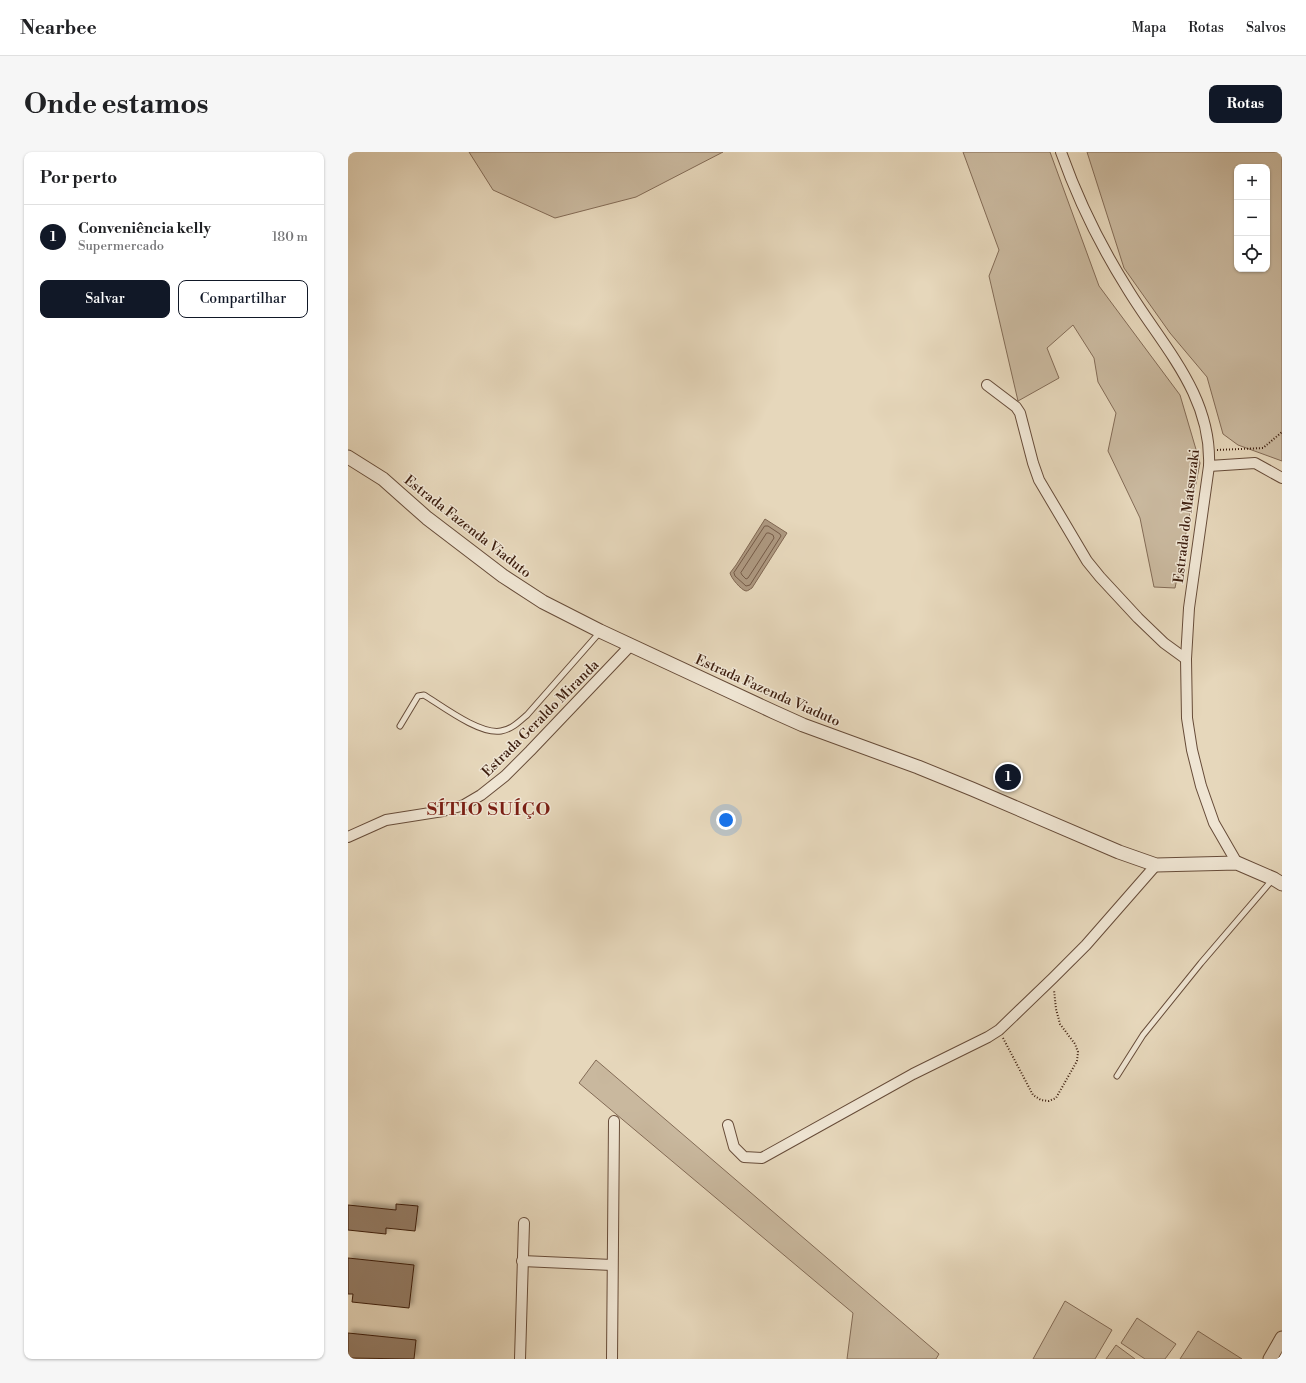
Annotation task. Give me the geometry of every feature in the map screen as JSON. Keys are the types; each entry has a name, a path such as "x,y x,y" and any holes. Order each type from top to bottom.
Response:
{"street":[{"name":"Estrada do Matsuzaki","path":"1061,152 1082,204 1102,245 1127,289 1191,386 1200,406 1209,451 1209,466 1194,562 1189,608 1186,659 1186,718 1201,786 1214,823 1237,863"},
{"path":"987,385 1016,407 1020,413 1039,480 1087,561 1138,618 1164,643 1186,659"},
{"name":"Estrada Fazenda Viaduto","path":"348,457 383,479 427,518 503,576 543,602 600,631 803,726 918,768 1156,866 1237,863 1278,881"},
{"path":"1209,466 1255,463 1282,478"},
{"name":"Estrada Geraldo Miranda","path":"348,837 386,820 443,811 464,805 481,795 505,776 632,645"},
{"path":"728,1125 734,1147 744,1157 762,1158 913,1074 988,1037 999,1030 1086,945 1156,866"},
{"path":"612,1359 614,1120"},
{"path":"520,1359 524,1223"},
{"path":"522,1261 612,1265"},
{"path":"1270,1359 1281,1342"}],"lane":[{"path":"400,726 414,701 418,696 424,695 476,726 488,730 500,731 514,726 526,715 600,631"},
{"path":"1117,1076 1143,1035 1201,962 1278,881"}],"path":[{"path":"1209,451 1263,448 1282,432"},
{"path":"999,1030 1033,1095 1041,1100 1049,1101 1056,1098 1077,1062 1078,1052 1075,1044 1060,1024 1056,1009 1053,978"}],"shaded area":[{"path":"469,152 723,152 636,197 555,218 493,190"},
{"path":"963,152 1050,152 1099,286 1180,395 1200,463 1175,588 1154,587 1140,518 1108,451 1116,413 1098,382 1094,358 1073,325 1047,348 1059,378 1018,401 989,276 999,250"},
{"path":"1087,152 1282,152 1282,461 1238,445 1223,434 1207,377 1170,333 1124,268"},
{"path":"596,1060 939,1354 936,1359 847,1359 853,1313 579,1083"},
{"path":"1065,1301 1112,1330 1095,1359 1033,1359"},
{"path":"1137,1318 1176,1344 1165,1359 1145,1359 1121,1343"},
{"path":"1198,1331 1242,1359 1180,1359"},
{"path":"1116,1345 1135,1359 1106,1359"}],"water":[{"path":"765,519 787,533 752,588 746,591 736,584 730,573"}],"building":[{"path":"1003,769 1017,774 1013,784 999,779"},
{"path":"396,1204 418,1206 415,1231 386,1228 386,1234 348,1230 348,1205 396,1210"},
{"path":"348,1258 414,1265 409,1308 352,1302 353,1294 348,1294"},
{"path":"348,1333 416,1340 414,1359 348,1358"}],"place":[{"name":"Conveniência kelly","path":"1008,777"}],"district":[{"name":"SÍTIO SUÍÇO","path":"489,809"}]}
